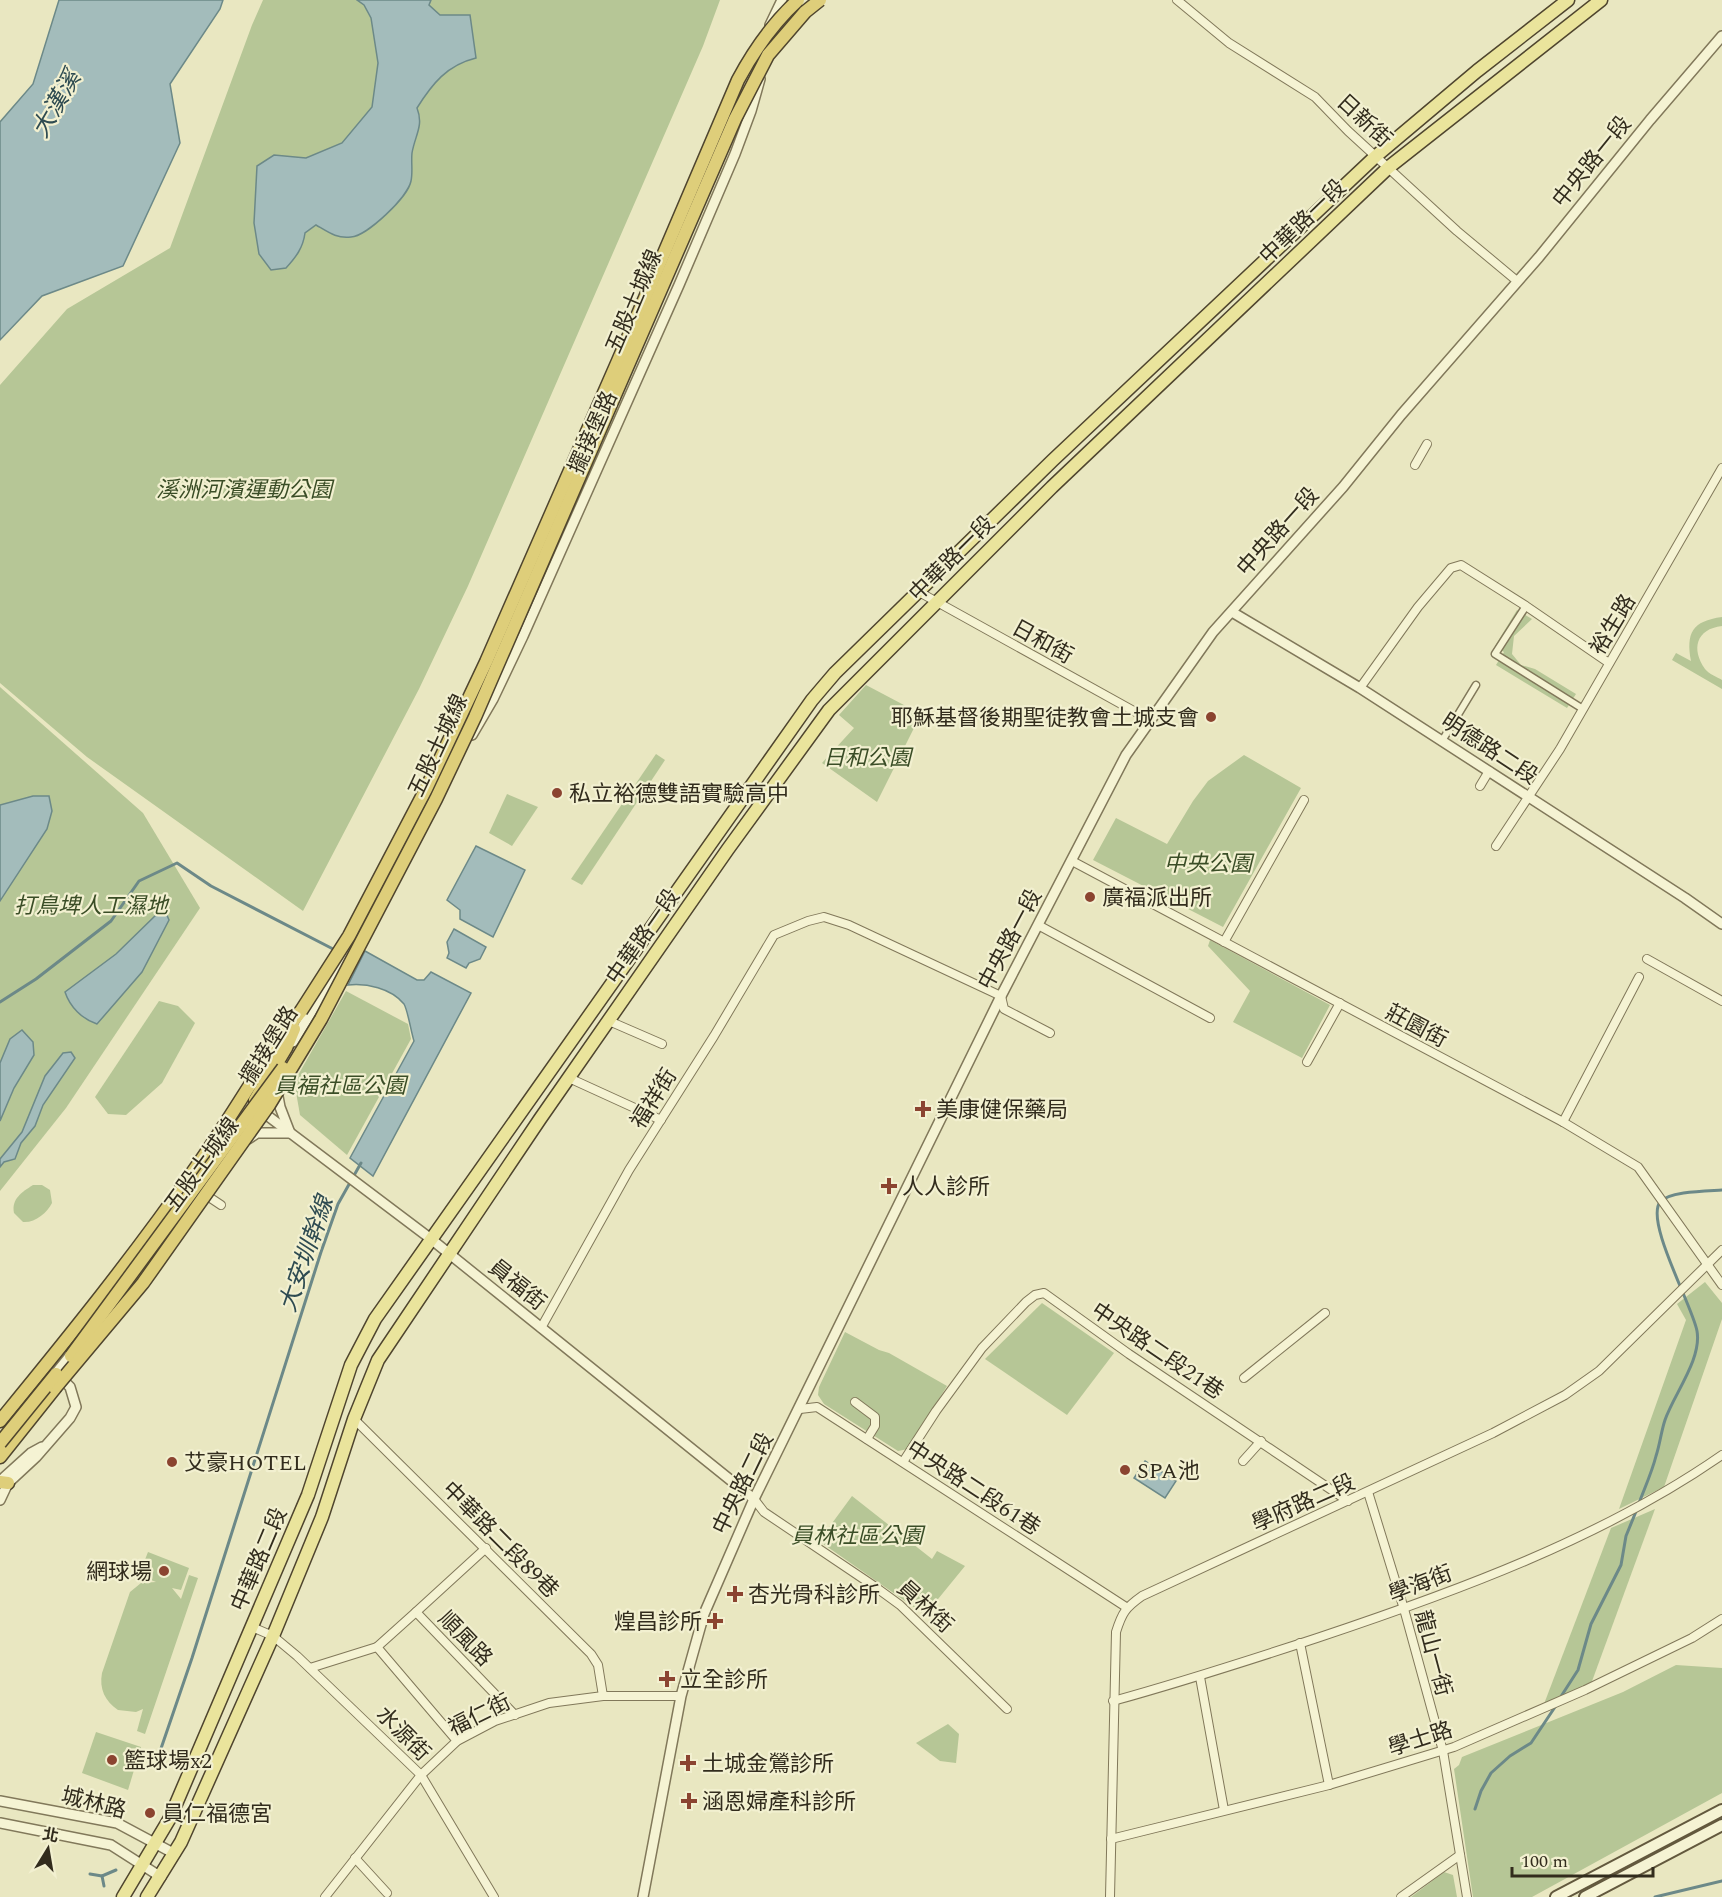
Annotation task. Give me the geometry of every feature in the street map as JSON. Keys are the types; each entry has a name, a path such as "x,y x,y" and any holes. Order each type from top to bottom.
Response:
{"highway":[{"name":"五股土城線","path":"0,1421 85,1317 197,1166 349,936 426,789 461,714 618,361 738,80 753,52 773,24 798,0"},
{"name":"五股土城線","path":"0,1456 143,1283 269,1105 321,1018 436,799 475,717 735,119 768,55 805,12 820,0"},
{"path":"251,1109 286,1048 301,1011"},
{"path":"0,1445 78,1347 251,1109 272,1084 291,1054 321,1018"},
{"path":"0,1445 55,1388"}],"main road":[{"name":"中華路一段","path":"431,1239 812,700 835,673 1053,460 1376,156 1477,71 1568,0"},
{"name":"中華路一段","path":"448,1253 728,849 829,710 1052,487 1389,167 1601,0"},
{"name":"中華路二段","path":"123,1897 170,1818 252,1627 308,1496 351,1365 375,1319 431,1239"},
{"name":"中華路二段","path":"147,1897 175,1854 222,1755 322,1517 354,1419 378,1360 448,1253"},
{"path":"1556,1897 1722,1810"},
{"path":"1585,1897 1722,1825"}],"street":[{"name":"擺接堡路","path":"0,1437 56,1373 119,1295 225,1151 350,948 430,797 479,694 762,41 783,0"},
{"name":"擺接堡路","path":"430,797 493,699 585,494 735,154 751,111 783,0"},
{"name":"日新街","path":"1177,0 1229,43 1315,97 1348,131 1457,231 1516,281"},
{"name":"中央路一段","path":"946,1109 1001,996 1126,755 1213,632 1343,487 1401,415 1539,257 1650,120 1722,36"},
{"path":"1415,465 1427,444"},
{"name":"裕生路","path":"1496,846 1560,749 1722,468"},
{"path":"569,487 585,494"},
{"path":"1360,688 1444,575 1451,568 1461,565 1609,663"},
{"name":"日和街","path":"919,592 1150,720"},
{"path":"1526,606 1495,654 1583,709"},
{"name":"明德路二段","path":"1232,612 1360,688 1529,796 1722,924"},
{"path":"1442,741 1476,685"},
{"path":"1480,786 1489,771"},
{"path":"1224,942 1304,800"},
{"name":"莊園街","path":"1072,861 1563,1122 1638,1167 1722,1285"},
{"name":"福祥街","path":"541,1328 629,1170 714,1036 774,935 824,917 849,925 1001,996"},
{"path":"1038,925 1210,1018"},
{"path":"1647,959 1722,1001"},
{"path":"1563,1122 1639,977"},
{"path":"1001,996 1004,1009 1050,1033"},
{"path":"1307,1062 1340,1004"},
{"path":"609,1021 662,1044"},
{"path":"225,1151 257,1132 290,1133 280,1107 275,1071"},
{"path":"569,1078 661,1120"},
{"name":"員福街","path":"251,1109 290,1133 431,1239 754,1499"},
{"name":"中央路二段","path":"643,1897 681,1696 704,1614 754,1499 946,1109"},
{"path":"197,1189 220,1205"},
{"name":"學府路二段","path":"1126,1607 1142,1596 1493,1433 1565,1395 1599,1371 1722,1250"},
{"name":"中央路二段21巷","path":"903,1462 976,1355 1035,1295 1044,1293 1348,1501"},
{"path":"1244,1378 1325,1313"},
{"path":"0,1500 3,1482 36,1457 70,1418 76,1407 70,1387 56,1373"},
{"path":"855,1402 875,1417 875,1426 867,1439"},
{"name":"中央路二段61巷","path":"800,1409 817,1407 1126,1607"},
{"name":"中華路二段89巷","path":"354,1419 591,1654 598,1665 603,1696"},
{"path":"1243,1461 1261,1441"},
{"name":"學海街","path":"1113,1701 1200,1677 1404,1609 1543,1553 1655,1497 1722,1455"},
{"name":"龍山一街","path":"1368,1492 1404,1609 1443,1751 1467,1897"},
{"name":"員林街","path":"754,1499 764,1512 900,1605 1007,1709"},
{"name":"順風路","path":"310,1668 377,1647 486,1548"},
{"path":"1110,1897 1116,1632 1120,1617 1126,1607"},
{"name":"順風路","path":"416,1612 515,1715"},
{"name":"學士路","path":"1111,1839 1329,1785 1443,1751 1585,1690 1692,1638 1722,1619"},
{"name":"水源街","path":"252,1627 273,1636 310,1668 421,1775 494,1897"},
{"path":"1300,1643 1329,1785"},
{"path":"377,1647 457,1741"},
{"path":"1200,1677 1224,1810"},
{"name":"福仁街","path":"325,1897 421,1775 457,1741 495,1721 549,1703 603,1696 681,1696"},
{"name":"城林路","path":"0,1801 117,1824 175,1854"},
{"name":"城林路","path":"0,1823 111,1845 161,1876"},
{"path":"1401,1897 1460,1855"},
{"path":"355,1858 387,1893"}],"green space":[{"name":"溪洲河濱運動公園","path":"263,0 720,0 703,46 468,586 419,689 303,911 87,757 0,683 0,385 67,309 170,248"},
{"path":"1517,610 1532,619 1514,636 1512,654 1521,665 1535,669 1576,694 1567,708 1496,665 1504,652 1495,646"},
{"path":"1722,617 1722,626 1706,631 1698,641 1697,647 1705,669 1722,680 1722,689 1672,660 1676,653 1691,661 1690,643 1693,630 1704,622"},
{"name":"日和公園","path":"866,685 921,714 877,802 822,763 854,728 839,715"},
{"name":"打鳥埤人工濕地","path":"0,687 143,813 200,908 66,1108 0,1191"},
{"path":"656,754 665,760 582,885 571,879"},
{"name":"中央公園","path":"1244,755 1301,788 1223,927 1093,860 1116,818 1167,844 1208,781"},
{"path":"507,794 538,807 512,846 489,833"},
{"path":"1210,940 1330,1005 1302,1058 1233,1022 1250,991 1208,946"},
{"name":"員福社區公園","path":"346,991 408,1024 411,1039 347,1155 300,1115 296,1092 297,1077"},
{"path":"159,1001 178,1006 195,1023 162,1083 126,1115 108,1114 95,1097"},
{"path":"33,1185 42,1185 50,1190 52,1203 40,1217 23,1222 14,1213 14,1204 21,1193"},
{"path":"1705,1282 1722,1303 1722,1319 1664,1487 1619,1509 1686,1320 1677,1304"},
{"path":"1042,1303 1114,1353 1067,1415 985,1359"},
{"path":"845,1332 889,1353 947,1386 908,1449 898,1451 824,1404 818,1395 819,1387"},
{"name":"員林社區公園","path":"852,1496 932,1559 937,1551 965,1566 925,1615 819,1541"},
{"path":"1655,1509 1591,1684 1544,1704 1611,1528"},
{"path":"148,1552 189,1568 181,1590 172,1588 181,1599 189,1575 198,1578 145,1734 137,1731 143,1709 136,1712 118,1710 104,1694 101,1679 130,1592 141,1583 156,1582 139,1575"},
{"path":"1676,1665 1722,1668 1722,1793 1532,1897 1473,1897 1454,1769 1459,1765 1462,1757 1623,1692"},
{"path":"948,1724 959,1734 956,1763 940,1761 916,1743"},
{"name":"籃球場x2","path":"96,1732 141,1747 128,1790 82,1773"},
{"path":"1444,1872 1453,1875 1457,1897 1411,1897"}],"water":[{"name":"大漢溪","path":"59,0 223,0 220,9 170,84 180,143 123,266 42,296 0,340 0,122 33,84"},
{"path":"357,0 431,0 429,5 440,15 470,15 476,58 457,65 441,77 417,108 420,120 412,153 411,181 403,196 386,215 367,230 351,237 337,236 316,225 305,233 299,252 286,268 271,270 259,254 254,223 257,166 274,155 306,158 342,143 372,107 378,63 371,18 364,5"},
{"path":"33,796 49,796 52,811 47,829 0,901 0,805"},
{"path":"476,846 525,870 493,937 460,919 460,910 447,900"},
{"path":"166,913 169,920 142,972 97,1024 82,1016 70,1003 65,992 116,954 157,914"},
{"path":"454,929 486,947 480,959 469,963 466,968 447,958 449,953 447,942"},
{"path":"365,951 417,980 424,980 431,972 471,993 373,1176 350,1158 414,1041 404,1004 399,999 378,988 348,985"},
{"path":"22,1030 33,1042 34,1055 14,1088 0,1121 0,1063 10,1039"},
{"path":"71,1052 75,1058 43,1105 35,1126 21,1143 15,1159 4,1162 0,1167 0,1159 22,1132 45,1076 63,1053"},
{"path":"1145,1461 1176,1481 1165,1498 1134,1478"}],"waterway":[{"path":"0,1002 36,979 111,921 139,881 177,863 211,886 335,950"},
{"name":"大安圳幹線","path":"155,1766 192,1658 321,1252 338,1204 361,1163"},
{"path":"1639,1503 1654,1462 1665,1420 1691,1365 1697,1342 1694,1319 1664,1245 1657,1212 1660,1202 1665,1198 1689,1192 1722,1190"},
{"path":"1560,1698 1578,1670 1591,1624 1621,1565 1626,1536 1637,1509"},
{"path":"1475,1809 1481,1791 1491,1773 1510,1756 1531,1743 1555,1707"},
{"name":"大安圳幹線","path":"90,1874 102,1876 116,1870"},
{"path":"102,1876 104,1886"},
{"path":"1655,1897 1722,1881"}],"place":[{"name":"耶穌基督後期聖徒教會土城支會","path":"1211,717"},
{"name":"私立裕德雙語實驗高中","path":"557,793"},
{"name":"廣福派出所","path":"1090,897"},
{"name":"美康健保藥局","path":"923,1109"},
{"name":"人人診所","path":"889,1186"},
{"name":"艾豪HOTEL","path":"172,1462"},
{"name":"SPA池","path":"1125,1470"},
{"name":"網球場","path":"164,1571"},
{"name":"杏光骨科診所","path":"735,1594"},
{"name":"煌昌診所","path":"715,1621"},
{"name":"立全診所","path":"667,1679"},
{"name":"籃球場x2","path":"112,1760"},
{"name":"土城金鶯診所","path":"688,1763"},
{"name":"涵恩婦產科診所","path":"689,1801"},
{"name":"員仁福德宮","path":"150,1813"}]}
